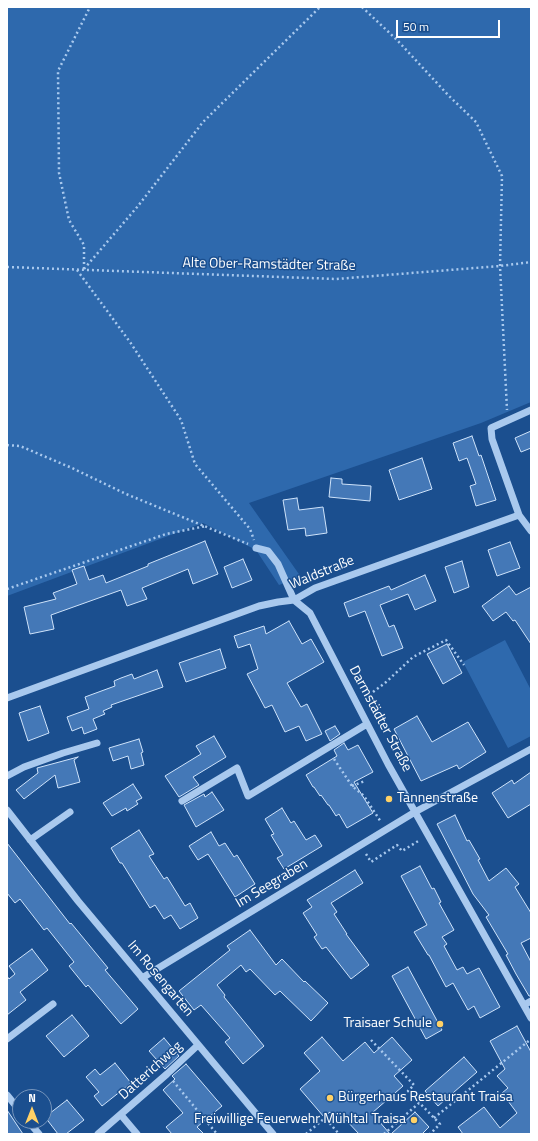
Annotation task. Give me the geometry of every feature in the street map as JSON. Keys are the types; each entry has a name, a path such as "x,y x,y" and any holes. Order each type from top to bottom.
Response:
{"street":[{"path":"531,410 491,428 491,434 519,515 531,531"},
{"name":"Waldstraße","path":"7,698 259,606 294,600 315,588 519,515"},
{"name":"Darmstädter Straße","path":"256,548 268,551 278,564 294,600 310,613 356,704 428,836 531,1018"},
{"path":"182,801 237,768 248,796 367,724"},
{"path":"7,776 24,767 97,743"},
{"path":"415,812 531,750"},
{"name":"Im Rosengarten","path":"7,810 78,901 273,1134"},
{"path":"30,840 70,812"},
{"name":"Im Seegraben","path":"142,978 415,812"},
{"path":"524,1005 531,1001"},
{"path":"7,1039 53,1004"},
{"name":"Datterichweg","path":"98,1134 198,1045"},
{"name":"Datterichweg","path":"121,1115 137,1134"}],"path":[{"path":"84,269 84,246 69,220 59,173 58,71 90,7"},
{"path":"84,269 138,206 203,122 320,7"},
{"path":"362,7 397,40 449,96 476,122 502,176 500,266 507,420"},
{"name":"Alte Ober-Ramstädter Straße","path":"7,267 336,279 500,266 531,262"},
{"path":"76,270 130,342 180,420 195,464 250,529 256,548"},
{"path":"7,445 20,446 72,468 126,494 256,548"},
{"path":"7,589 166,534 206,526"},
{"path":"356,704 385,683 413,657 446,640 464,665"},
{"path":"334,758 352,786 364,796 386,829"},
{"path":"352,786 365,781"},
{"path":"360,846 371,862 397,845 402,851 428,836"},
{"path":"434,1118 531,1039"},
{"path":"371,1040 414,1085 408,1091 440,1124 430,1134"},
{"path":"167,1074 217,1134"},
{"path":"384,1134 419,1103"},
{"path":"306,1134 325,1116 339,1134"}],"shaded area":[{"path":"7,7 531,7 531,402 481,423 249,503 301,577 279,585 256,550 203,523 7,596"},
{"path":"505,640 531,690 531,736 508,748 463,662"}],"building":[{"path":"531,431 531,448 521,452 515,438"},
{"path":"472,436 479,456 481,455 496,500 476,506 470,486 476,484 467,458 459,461 453,443"},
{"path":"422,458 432,489 399,500 389,470"},
{"path":"331,478 342,479 342,484 371,486 370,501 329,497"},
{"path":"297,498 299,510 323,507 327,533 306,536 305,528 288,530 283,500"},
{"path":"205,541 218,574 193,584 188,569 142,588 147,599 127,606 121,590 51,615 54,629 30,634 24,607 56,599 53,593 77,584 72,570 84,566 89,580 103,575 106,583"},
{"path":"510,542 520,568 497,576 488,550"},
{"path":"243,559 252,580 232,588 224,567"},
{"path":"462,561 469,587 454,593 445,567"},
{"path":"425,575 436,601 415,610 408,594 380,605 389,627 394,625 403,648 382,656 365,611 349,617 344,603 389,586 391,590"},
{"path":"509,586 516,595 531,587 531,644 515,620 513,621 506,612 493,621 482,606"},
{"path":"289,621 302,644 311,639 324,662 287,683 301,707 307,704 322,734 306,741 299,726 285,732 272,705 265,708 247,674 258,669 250,644 238,648 234,636 264,626 266,634"},
{"path":"447,644 462,673 443,684 427,654"},
{"path":"220,649 226,668 186,682 179,663"},
{"path":"157,670 163,687 111,705 112,707 103,711 105,714 93,719 97,729 84,734 82,727 72,731 67,717 89,709 85,697 115,686 114,681 121,678 132,674 134,679"},
{"path":"40,706 49,733 28,741 19,713"},
{"path":"417,716 432,742 468,722 486,752 459,769 457,765 421,781 394,729"},
{"path":"335,726 340,734 330,741 325,731"},
{"path":"214,736 226,757 193,777 199,785 179,797 165,776 201,754 196,746"},
{"path":"139,739 143,752 141,753 144,765 131,769 128,756 113,761 109,748"},
{"path":"344,743 348,750 358,745 373,772 354,782 373,813 347,828 339,814 336,816 329,805 313,787 306,775 337,756 334,750"},
{"path":"78,757 74,760 80,782 58,788 55,775 24,799 16,790 38,773 37,768"},
{"path":"531,772 531,804 508,818 492,793 512,780 514,784"},
{"path":"133,784 142,798 136,801 138,804 127,811 126,808 112,816 103,803"},
{"path":"212,792 224,810 196,827 184,805 204,794 205,797"},
{"path":"282,808 291,823 294,821 306,840 315,835 322,846 284,869 277,858 283,855 271,835 274,834 265,819"},
{"path":"455,815 467,841 469,840 480,859 478,860 489,881 506,868 519,884 515,887 531,913 531,938 521,943 531,962 531,996 529,996 516,974 506,955 508,954 486,917 489,915 473,894 437,824"},
{"path":"139,830 154,854 149,856 164,879 167,877 185,906 190,903 198,918 180,929 171,915 164,919 155,905 150,908 111,848"},
{"path":"211,832 219,846 225,843 234,857 237,855 255,884 235,897 208,854 198,860 189,846"},
{"path":"7,843 70,924 71,923 108,968 105,970 138,1009 121,1024 88,985 86,987 69,966 74,962 47,928 44,930 20,899 15,903 7,893"},
{"path":"420,866 432,889 434,888 441,902 439,903 454,930 442,937 447,944 444,946 457,970 463,967 467,974 479,968 500,1007 480,1018 474,1006 468,1010 453,983 446,987 429,955 414,932 427,925 401,876"},
{"path":"355,870 363,883 331,903 337,912 334,914 346,934 369,965 351,979 326,947 322,949 314,937 317,935 303,913 312,907 307,900"},
{"path":"250,930 276,965 282,959 304,982 305,981 328,1003 311,1021 280,991 275,995 250,969 246,972 241,965 217,985 225,995 224,997 264,1046 243,1064 225,1042 230,1038 201,1005 194,1010 179,991 230,950 227,946"},
{"path":"32,949 48,970 20,992 26,1000 7,1015 7,976 9,979 15,974 9,966"},
{"path":"408,967 442,1030 426,1039 392,976"},
{"path":"72,1015 89,1036 64,1057 46,1036"},
{"path":"517,1026 531,1052 531,1134 463,1134 458,1127 484,1107 500,1128 517,1113 502,1093 508,1088 497,1076 505,1069 490,1041"},
{"path":"322,1037 343,1061 365,1042 374,1053 392,1037 412,1060 394,1076 403,1086 372,1113 390,1134 359,1134 345,1119 340,1123 330,1112 324,1117 300,1089 320,1071 304,1053"},
{"path":"164,1038 179,1056 165,1069 149,1051"},
{"path":"464,1057 477,1072 438,1106 425,1091"},
{"path":"115,1063 131,1083 102,1106 94,1096 99,1092 86,1077 95,1069 100,1075"},
{"path":"186,1064 222,1106 197,1127 204,1134 172,1134 166,1127 183,1113 163,1090 175,1079 172,1076"},
{"path":"67,1100 84,1120 66,1134 58,1134 52,1126 52,1112"},
{"path":"7,1110 12,1118 12,1129 20,1129 23,1134 7,1134"},
{"name":"Freiwillige Feuerwehr Mühltal Traisa","path":"415,1112 429,1127 422,1134 391,1134"}],"place":[{"name":"Tannenstraße","path":"389,799"},
{"name":"Traisaer Schule","path":"440,1024"},
{"name":"Bürgerhaus Restaurant Traisa","path":"330,1098"},
{"name":"Freiwillige Feuerwehr Mühltal Traisa","path":"414,1120"}]}
